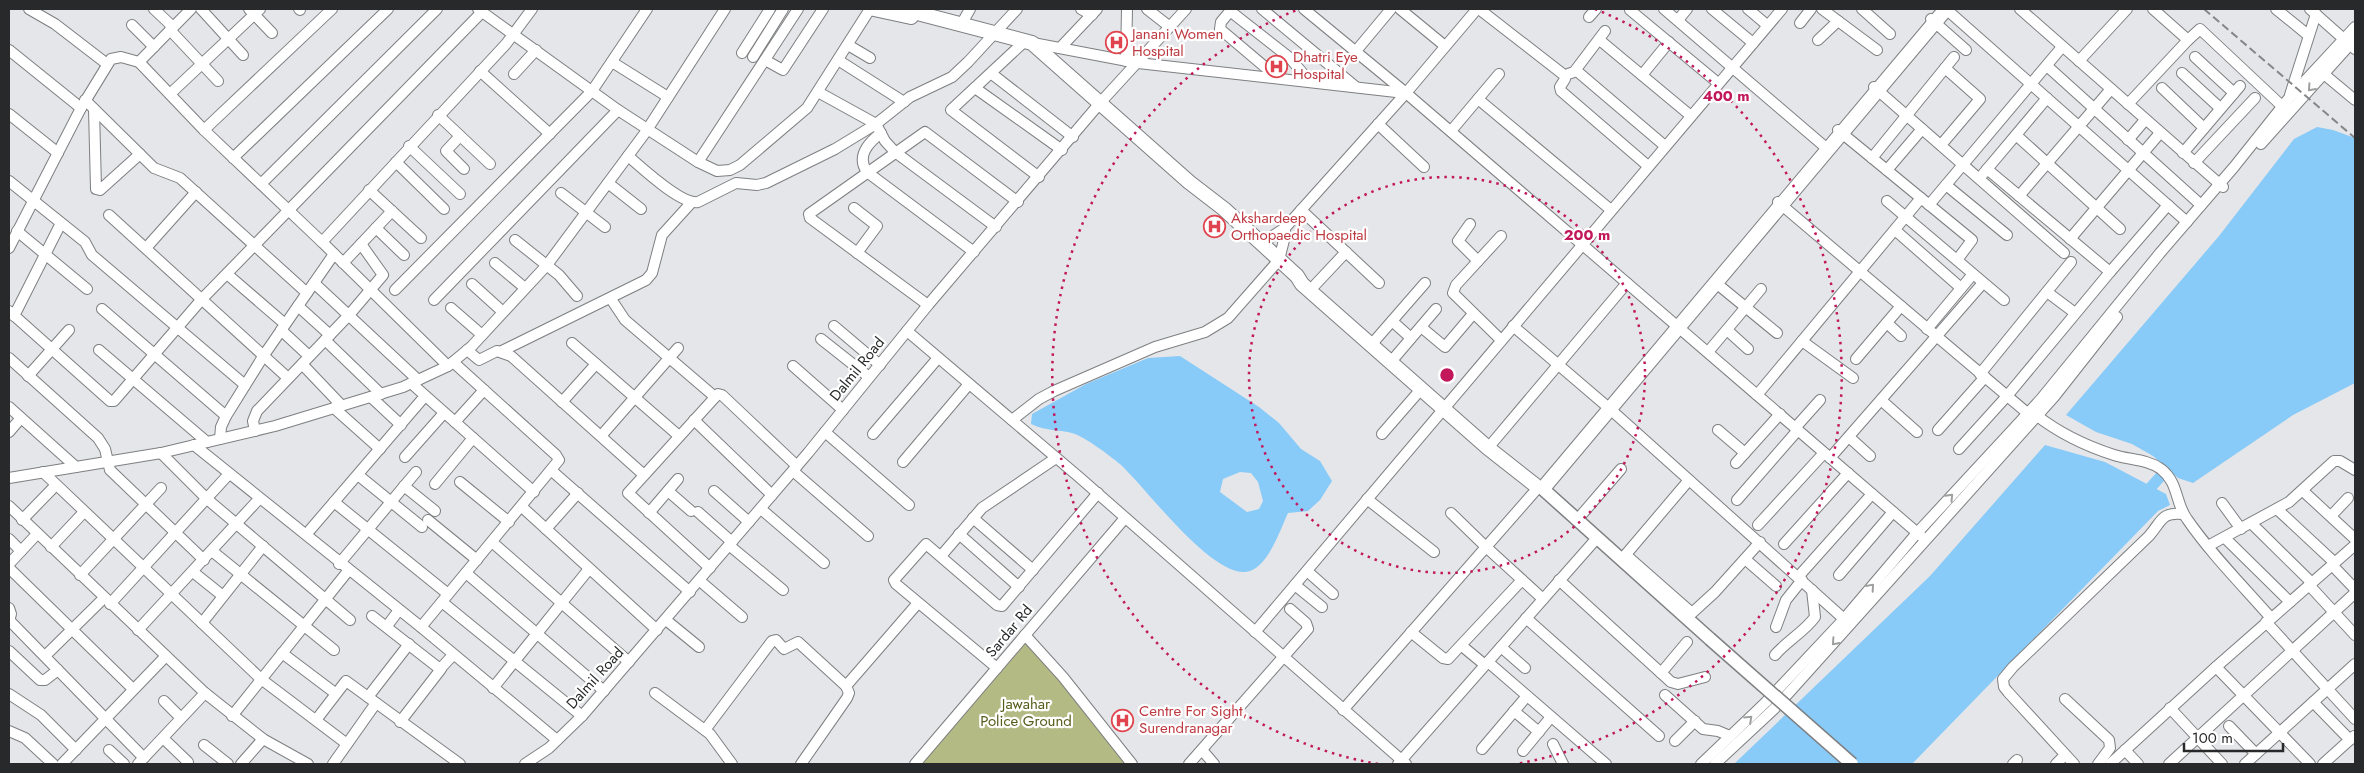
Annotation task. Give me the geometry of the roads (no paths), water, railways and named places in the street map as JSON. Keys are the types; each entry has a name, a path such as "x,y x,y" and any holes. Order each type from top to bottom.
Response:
{"highway":[{"path":"874,9 901,11 948,19 960,25 1029,42 1164,156 1297,276 1308,280 1422,388 1446,405"},
{"path":"1374,343 1395,357 1490,445 1540,486 1935,17 1946,9"},
{"path":"1676,325 1716,283 1824,146 1840,132"}],"main road":[{"path":"1540,486 1597,538 1624,557 1710,639 1852,764"}],"street":[{"path":"29,9 62,29 107,64"},
{"path":"154,9 218,81"},
{"path":"139,62 191,9"},
{"path":"201,9 243,56"},
{"path":"204,130 332,9"},
{"path":"233,158 388,9"},
{"path":"261,184 437,9"},
{"path":"322,242 514,34 532,9"},
{"path":"395,290 592,91 648,9"},
{"path":"9,478 161,453 255,431 382,394 414,382 450,364 482,335 547,264 647,129 725,9"},
{"path":"770,9 747,55 783,9"},
{"path":"698,162 798,9"},
{"path":"765,60 783,70 823,9"},
{"path":"717,171 730,170 740,165 807,108 870,9"},
{"path":"960,25 970,9"},
{"path":"974,252 867,172 863,164 863,153 879,129 904,102 952,77 1017,9"},
{"path":"1081,9 1095,12"},
{"path":"1126,61 1127,9"},
{"path":"1147,9 1170,28"},
{"name":"Dalmil Road","path":"553,744 582,716 700,581 928,305 1073,137 1105,106 1138,63 1186,9"},
{"path":"1262,9 1357,87"},
{"path":"1304,9 1451,131 1921,537"},
{"path":"1356,51 1391,9"},
{"path":"1400,9 1446,46"},
{"path":"1260,244 1285,228 1406,93 1478,9 1564,75"},
{"path":"1589,17 1596,9"},
{"path":"1664,9 1733,66 1824,146"},
{"path":"1678,20 1687,9"},
{"path":"1712,9 1753,42"},
{"path":"1748,9 1768,25"},
{"path":"1255,632 1781,9"},
{"path":"1822,9 1877,50"},
{"path":"1862,9 1890,34"},
{"path":"1946,9 2187,222"},
{"path":"2020,9 2194,163 2222,185"},
{"path":"2079,61 2127,9"},
{"path":"2154,9 2188,40"},
{"path":"2276,9 2308,35"},
{"path":"61,223 11,313 110,401 114,401 202,299 480,10 618,110 698,162 717,171 731,185"},
{"path":"1278,79 1220,29 1219,25 1231,10 1290,58 1310,82"},
{"path":"1630,10 1718,83"},
{"path":"1800,23 1808,10"},
{"path":"170,94 255,11 272,33"},
{"path":"2284,112 2308,35 2313,11 2351,43"},
{"path":"1060,48 1095,12"},
{"path":"1935,17 1966,50"},
{"path":"1818,40 1838,21"},
{"path":"132,25 154,47"},
{"path":"2289,98 2351,43 2355,28"},
{"path":"1564,75 1574,72 1605,31"},
{"path":"2128,104 2196,31 2204,31 2284,112"},
{"path":"1038,177 951,112 975,88 1029,42 1138,63 1406,93"},
{"path":"1602,42 1691,116"},
{"path":"1642,75 1669,42"},
{"path":"848,45 870,58"},
{"path":"1757,394 1906,217 1946,185 2062,47"},
{"path":"9,50 83,104 94,109 154,168 178,175 307,293"},
{"path":"514,74 536,50"},
{"path":"9,248 83,104 107,64 115,57 139,62 204,130 371,290 450,364 484,390 556,455 558,460 552,471 420,627"},
{"path":"1872,158 1954,57"},
{"path":"2183,152 2237,89 2195,57"},
{"path":"838,60 904,102"},
{"path":"612,62 668,98"},
{"path":"2046,66 2201,205"},
{"path":"1940,145 1980,99 1945,68"},
{"path":"2032,416 2054,397 2222,185 2320,70"},
{"path":"2320,70 2355,100"},
{"path":"480,71 550,134"},
{"path":"1578,72 1665,146"},
{"path":"2182,73 2220,108"},
{"path":"992,74 1073,137"},
{"path":"1451,131 1499,74"},
{"path":"1564,75 1565,79 1560,87 1561,91 1648,166"},
{"path":"975,88 1062,150"},
{"path":"2162,88 2204,128"},
{"path":"1876,89 2064,253"},
{"path":"2018,196 2111,89"},
{"path":"818,92 879,129 895,152 996,227"},
{"path":"1979,179 2047,98"},
{"path":"2194,163 2255,98"},
{"path":"1478,99 1611,210"},
{"path":"94,109 96,189 100,190 140,154"},
{"path":"434,300 618,110"},
{"path":"9,114 58,153"},
{"path":"438,115 490,164"},
{"path":"2128,140 2145,120"},
{"path":"1378,124 1424,167"},
{"path":"628,156 674,193 691,203 698,202 731,185 766,183 801,168 879,129"},
{"path":"1887,170 1922,129"},
{"path":"928,305 809,216 812,211 925,132 1018,202"},
{"path":"1840,132 1972,240 1957,260"},
{"path":"2070,239 2160,133"},
{"path":"2016,135 2120,229"},
{"path":"460,136 446,151 464,169"},
{"path":"409,146 460,194"},
{"path":"396,162 444,209"},
{"path":"1987,170 2110,272"},
{"path":"9,181 85,242 92,254 245,385"},
{"path":"608,183 640,209"},
{"path":"1946,185 2007,236"},
{"path":"1700,764 1766,702 2032,416 2187,222 2201,205 2222,185"},
{"path":"370,190 421,238"},
{"path":"146,248 196,192"},
{"path":"561,193 605,227"},
{"path":"1887,201 2004,300"},
{"path":"467,350 480,360 610,299 649,277 662,234 691,203"},
{"path":"1780,203 1982,376 2032,416 2054,429 2115,456 2149,462 2160,468 2170,477 2177,490 2183,514 2268,620 2291,652 2355,719"},
{"path":"1959,449 2007,396 2074,313 2168,205"},
{"path":"854,208 877,226 857,253"},
{"path":"1301,210 1379,283"},
{"path":"343,263 392,211"},
{"path":"109,215 288,378"},
{"path":"1470,224 1458,242 1478,261"},
{"path":"376,228 404,254"},
{"path":"1012,420 1039,399 1120,360 1155,346 1205,332 1216,326 1239,306 1279,260 1285,228"},
{"path":"1895,230 1961,288"},
{"path":"17,231 87,289"},
{"path":"1501,236 1456,285 1453,293 1501,340"},
{"path":"515,240 547,264 577,296"},
{"path":"255,431 253,420 257,410 328,338 384,274 361,244"},
{"path":"1318,290 1346,252"},
{"path":"220,439 221,427 226,416 245,385 334,254"},
{"path":"1938,430 2071,262"},
{"path":"495,263 525,288"},
{"path":"227,274 283,327 338,407 380,449"},
{"path":"1927,329 1973,274"},
{"path":"314,283 349,315 426,396 534,492"},
{"path":"1374,343 1425,283"},
{"path":"1490,445 1627,283"},
{"path":"1716,283 1777,333"},
{"path":"1758,525 1827,456 1849,437 1983,283"},
{"path":"472,284 503,312"},
{"path":"1708,352 1761,289"},
{"path":"2047,292 2074,313"},
{"path":"610,299 621,316 715,397"},
{"path":"298,306 382,394"},
{"path":"1856,358 1901,306"},
{"path":"452,308 482,335"},
{"path":"102,309 226,416"},
{"path":"1395,357 1436,309"},
{"path":"1421,327 1445,347 1473,314"},
{"path":"1392,321 1411,338"},
{"path":"1887,323 1901,336"},
{"path":"834,326 880,364"},
{"path":"1513,326 1760,542 1844,619"},
{"path":"28,376 69,330"},
{"path":"1727,330 1748,349"},
{"path":"907,331 1098,493 1402,763 1543,598 1597,538"},
{"path":"821,339 869,378"},
{"path":"1802,342 1853,378"},
{"path":"572,343 679,436"},
{"path":"601,436 678,348"},
{"path":"99,350 207,442"},
{"path":"502,351 511,356 644,475"},
{"path":"9,358 98,438 105,450 110,470 204,560"},
{"path":"873,434 938,358"},
{"path":"562,402 596,364"},
{"path":"793,366 843,410"},
{"path":"903,462 969,384"},
{"path":"1382,434 1422,388"},
{"path":"455,422 484,390"},
{"path":"710,568 628,494 718,394 722,395 795,468 868,536"},
{"path":"310,530 426,396"},
{"path":"371,397 401,425"},
{"path":"1737,500 1820,400"},
{"path":"1882,400 1917,432"},
{"path":"9,407 76,467"},
{"path":"405,457 444,412"},
{"path":"1736,463 1780,414"},
{"path":"9,432 21,418"},
{"path":"694,420 772,496"},
{"path":"1718,430 1745,453"},
{"path":"825,432 909,505"},
{"path":"1849,437 1870,456"},
{"path":"435,484 473,438"},
{"path":"194,445 339,564 420,627 493,688 553,744"},
{"path":"161,453 207,499 350,620"},
{"path":"941,556 973,518 989,503 1056,458"},
{"path":"2208,546 2277,509 2303,491 2336,460 2355,470"},
{"path":"1577,520 1621,469"},
{"path":"552,471 690,592"},
{"path":"43,472 261,679 347,744"},
{"path":"339,564 416,472"},
{"path":"1784,544 1848,473"},
{"path":"45,656 142,568 229,474"},
{"path":"358,475 390,502 477,560"},
{"path":"648,513 678,480"},
{"path":"1689,480 1624,557 1692,613 1716,592 1760,542"},
{"path":"460,482 509,522"},
{"path":"22,520 56,484"},
{"path":"404,486 436,511"},
{"path":"1343,710 1540,486"},
{"path":"80,575 161,488"},
{"path":"668,490 782,590"},
{"path":"714,491 750,522"},
{"path":"2303,491 2355,538"},
{"path":"546,529 578,493"},
{"path":"997,668 918,603 896,584 894,580 925,545 928,545 1000,606 1004,605 1098,493"},
{"path":"1776,627 1786,600 1800,579 1872,494"},
{"path":"2331,516 2348,498"},
{"path":"138,630 260,499"},
{"path":"1367,499 1434,552"},
{"path":"334,502 445,598 515,662 582,716"},
{"path":"2222,503 2241,529"},
{"path":"9,506 205,693 263,739 308,764"},
{"path":"522,506 657,630"},
{"path":"761,508 824,563"},
{"path":"2277,509 2333,564 2355,589"},
{"path":"51,547 84,512"},
{"path":"1839,575 1893,512"},
{"path":"1451,513 1543,598"},
{"path":"2074,764 2008,692 2004,687 2003,679 2012,667 2149,536 2161,519 2172,513 2183,514"},
{"path":"973,518 1034,570"},
{"name":"Sardar Rd","path":"916,764 1125,518"},
{"path":"2251,523 2311,584 2355,635"},
{"path":"9,564 37,534"},
{"path":"959,534 1019,587"},
{"path":"1716,764 1775,708 1921,537"},
{"path":"2224,538 2290,602"},
{"path":"9,539 21,550"},
{"path":"492,542 629,662"},
{"path":"2110,764 2268,620 2355,545"},
{"path":"202,623 263,546"},
{"path":"212,551 334,650"},
{"path":"1745,559 1776,586"},
{"path":"9,568 133,689"},
{"path":"493,688 590,569"},
{"path":"232,716 348,571"},
{"path":"1307,571 1333,594"},
{"path":"193,572 223,596"},
{"path":"466,573 604,691"},
{"path":"1411,632 1445,659 1462,646 1522,580"},
{"path":"1559,580 1660,673 1678,684 1705,677"},
{"path":"700,581 742,617"},
{"path":"1295,585 1322,607"},
{"path":"1775,655 1787,641 1813,619 1815,612 1812,590"},
{"path":"2168,764 2355,593"},
{"path":"846,686 918,603"},
{"path":"9,608 9,621 104,719 140,763 205,693"},
{"path":"1190,764 1308,629 1306,624 1290,609"},
{"path":"387,626 399,610"},
{"path":"372,616 441,669"},
{"path":"1526,618 1659,736"},
{"path":"666,620 699,647"},
{"path":"1025,635 1063,677 1132,764"},
{"path":"705,730 774,640 784,649 798,642 846,686 849,693 801,764"},
{"path":"1660,673 1687,642"},
{"path":"333,764 409,644"},
{"path":"1462,646 1527,696 1606,764"},
{"path":"1501,647 1526,668"},
{"path":"9,651 40,680 45,680 58,670"},
{"path":"282,652 336,693"},
{"path":"400,722 453,655"},
{"path":"62,764 166,656"},
{"path":"2244,764 2355,664"},
{"path":"2216,667 2310,764"},
{"path":"316,720 346,681 460,764"},
{"path":"655,693 705,730 732,764"},
{"path":"9,694 41,715 76,750"},
{"path":"1665,695 1704,728 1730,736"},
{"path":"1482,749 1527,696"},
{"path":"2065,699 2109,740 2110,748 2098,764"},
{"path":"164,701 182,718"},
{"path":"2313,702 2353,737 2323,764"},
{"path":"2170,708 2222,764"},
{"path":"1514,711 1539,732"},
{"path":"1523,751 1551,717"},
{"path":"1675,741 1695,721"},
{"path":"2229,726 2256,754"},
{"path":"9,731 25,738 53,764"},
{"path":"163,738 188,762"},
{"path":"241,764 263,739"},
{"path":"540,763 553,744"},
{"path":"525,764 553,744"},
{"path":"1553,744 1563,764"},
{"path":"204,745 228,764"},
{"path":"109,750 124,764"},
{"path":"1202,750 1214,764"},
{"path":"2125,750 2138,764"},
{"path":"2056,764 2065,755"}],"water":[{"path":"2317,127 2333,130 2355,138 2355,383 2293,415 2193,483 2178,478 2153,456 2132,444 2096,432 2066,415 2219,236 2294,139"},
{"path":"1180,356 1259,407 1279,423 1301,449 1320,461 1332,481 1320,500 1308,511 1288,513 1272,548 1260,565 1253,570 1245,572 1230,569 1196,545 1120,464 1105,452 1075,434 1031,424 1032,414 1086,384 1148,358","holes":["1240,472 1251,473 1258,482 1263,501 1259,509 1247,512 1220,492 1223,479"]},
{"path":"2045,445 2105,462 2166,494 2170,505 2158,511 1912,764 1734,764 1930,576"}],"waterway":[{"path":"2141,498 2171,465"}],"railway":[{"path":"2204,9 2355,138"}],"place":[{"name":"Janani Women Hospital","path":"1116,43"},
{"name":"Dhatri Eye Hospital","path":"1277,66"},
{"name":"Akshardeep Orthopaedic Hospital","path":"1215,227"},
{"name":"Centre For Sight, Surendranagar","path":"1123,720"}],"park label":[{"name":"Jawahar Police Ground","path":"1026,712"}]}
